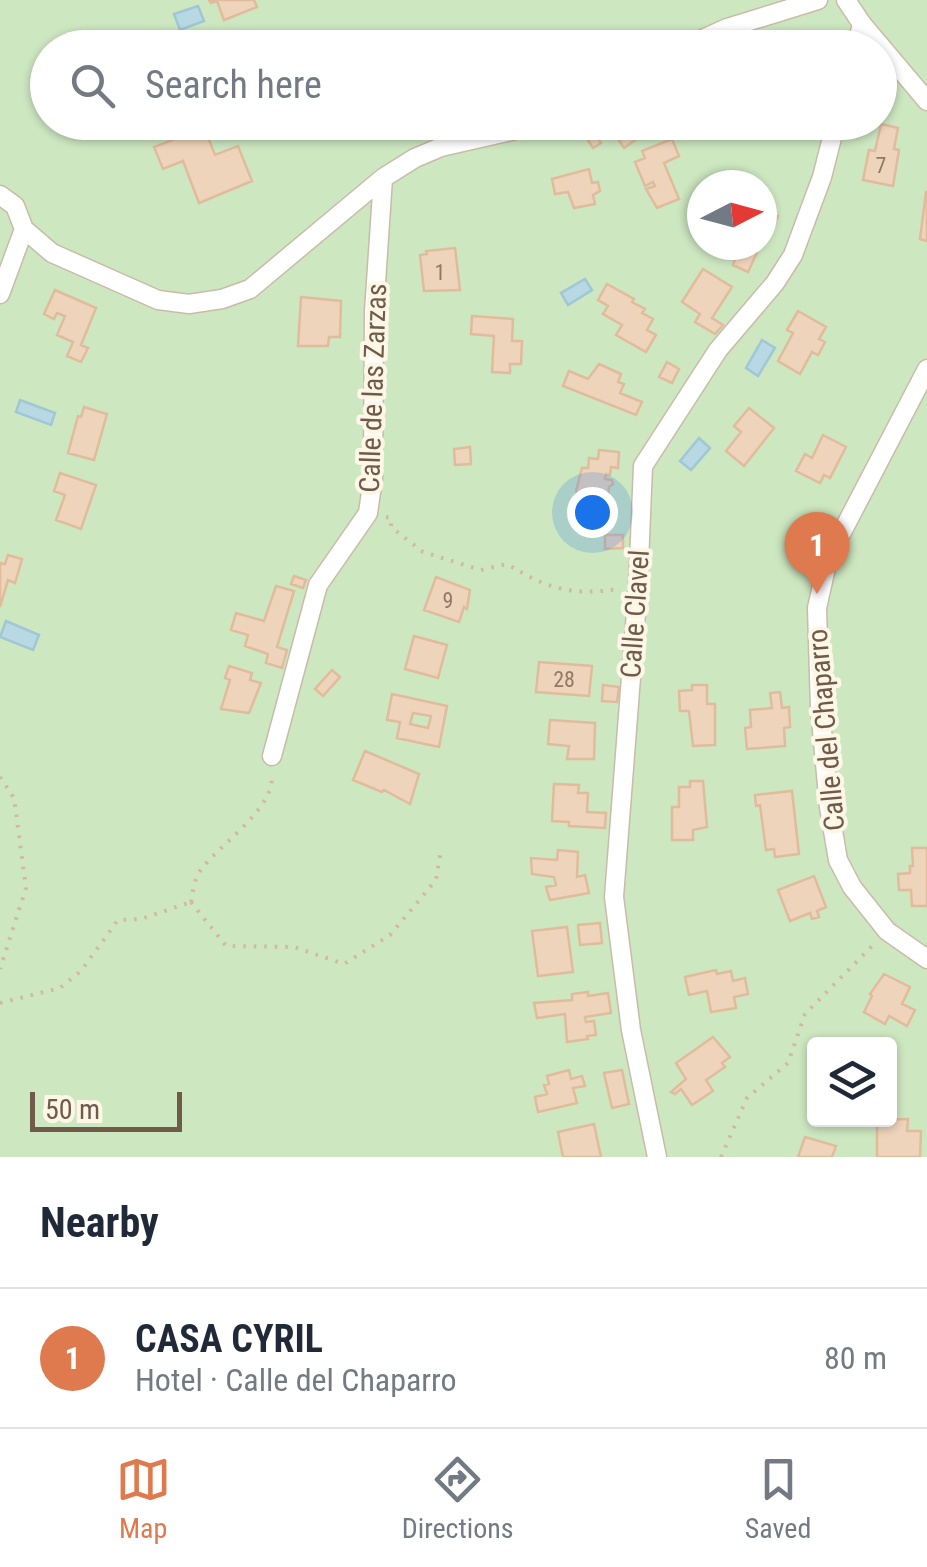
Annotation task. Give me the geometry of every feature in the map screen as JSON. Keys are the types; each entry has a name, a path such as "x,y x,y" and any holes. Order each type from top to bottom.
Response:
{"street":[{"path":"723,30 818,0"},
{"path":"835,0 846,0 867,30"},
{"path":"860,30 862,24"},
{"path":"897,65 927,101"},
{"path":"0,195 15,206 24,230 52,253 158,300 189,304 250,289 383,178 415,158 472,140"},
{"name":"Calle Clavel","path":"657,1157 631,1030 614,897 638,586 643,466 718,350 793,255 831,140"},
{"name":"Calle de las Zarzas","path":"272,756 318,586 368,513 373,478 374,312 383,178"},
{"path":"0,294 24,230"},
{"name":"Calle del Chaparro","path":"927,369 828,559 817,608 824,748 838,860 852,887 887,931 927,959"}],"path":[{"path":"368,513 391,518 391,527 423,552 481,570 507,564 534,581 563,592 638,586"},
{"path":"190,902 197,874 249,820 272,788 272,756"},
{"path":"0,777 14,798 26,888 0,968"},
{"path":"190,902 226,946 294,947 344,964 390,936 436,880 441,850"},
{"path":"0,1004 60,988 80,971 118,920 141,920 190,902"},
{"path":"722,1157 747,1098 788,1064 805,1014 887,931"}],"green space":[{"path":"0,0 927,0 927,1157 0,1157"}],"water":[{"path":"198,6 204,21 180,30 174,14"},
{"path":"585,279 592,290 568,305 561,293"},
{"path":"762,340 775,348 758,376 746,368"},
{"path":"20,400 55,413 51,425 16,412"},
{"path":"699,438 710,448 691,470 680,461"},
{"path":"6,621 39,635 33,650 0,637"}],"building":[{"path":"209,0 254,0 257,7 224,20 217,1"},
{"path":"173,140 209,140 215,155 238,146 252,181 199,203 183,161 163,169 154,147"},
{"path":"619,140 635,140 624,148"},
{"path":"672,140 679,156 664,163 679,199 657,208 646,189 655,186 653,182 645,186 635,162 645,158 642,151"},
{"path":"877,140 896,140 894,149 899,150 893,186 863,180 869,150 875,151"},
{"path":"589,169 592,183 598,182 600,191 593,195 595,204 574,208 568,192 555,194 552,179"},
{"path":"927,192 927,241 920,239"},
{"path":"455,248 460,290 424,291 420,255"},
{"path":"735,260 753,260 748,272 733,265"},
{"path":"703,269 732,287 712,318 723,325 715,334 695,322 700,314 682,302"},
{"path":"607,284 634,299 632,302 645,309 642,313 653,319 647,330 656,335 646,352 616,335 622,325 603,314 608,306 598,300"},
{"path":"55,290 96,308 81,345 88,348 81,362 67,356 73,342 57,335 65,316 57,313 54,319 44,314"},
{"path":"301,297 341,301 340,337 329,337 328,346 298,346"},
{"path":"798,311 826,327 819,339 825,342 818,355 812,352 800,374 778,361 793,333 787,330"},
{"path":"472,316 513,319 512,341 522,341 521,364 510,364 510,373 492,372 494,336 471,334"},
{"path":"667,362 679,369 672,383 659,377"},
{"path":"599,364 621,374 618,382 624,384 620,393 642,402 636,415 563,386 569,371 588,379"},
{"path":"84,407 107,414 94,460 68,453"},
{"path":"749,408 774,428 744,466 726,451 741,432 734,426"},
{"path":"823,435 846,447 830,478 824,475 820,483 796,471 805,454 812,458"},
{"path":"470,447 471,464 455,465 454,449"},
{"path":"599,450 619,452 618,468 611,467 610,475 606,474 605,479 613,484 608,500 594,499 595,493 591,492 589,498 583,499 576,491 582,468 588,468 589,458 598,459"},
{"path":"60,473 96,485 81,529 56,520 65,495 54,491"},
{"path":"605,535 623,535 623,548 605,549"},
{"path":"8,555 22,559 15,583 8,580 0,607 0,563 5,564"},
{"path":"294,576 306,580 303,588 291,584"},
{"path":"436,577 470,590 467,609 464,607 459,622 424,610"},
{"path":"276,586 294,591 277,647 287,650 282,668 266,663 268,654 245,646 248,635 231,630 236,613 264,621"},
{"path":"414,636 447,645 438,678 405,669"},
{"path":"539,662 592,666 589,696 536,692"},
{"path":"229,666 252,673 250,680 261,683 249,713 221,709 230,680 225,678"},
{"path":"332,670 340,677 323,696 315,689"},
{"path":"603,685 619,687 617,702 602,701"},
{"path":"692,685 707,685 707,704 715,704 715,745 693,746 689,711 680,711 679,691 692,690"},
{"path":"780,692 782,708 789,707 790,727 784,728 785,746 747,749 745,728 751,727 750,710 772,708 770,693"},
{"path":"392,694 447,706 439,747 397,738 400,722 387,720","holes":["413,713 431,716 428,728 410,724"]},
{"path":"550,720 595,723 594,759 567,759 569,746 548,744"},
{"path":"365,751 419,774 410,804 353,780"},
{"path":"690,781 703,781 707,827 693,830 693,840 672,840 672,807 679,807 679,787 690,787"},
{"path":"554,784 579,785 578,793 588,793 587,812 606,813 605,828 552,821"},
{"path":"792,791 799,854 775,857 774,849 766,850 755,795"},
{"path":"912,848 927,848 927,906 912,906 911,890 899,890 898,874 910,873 913,866"},
{"path":"558,850 578,852 577,877 585,875 589,893 550,900 546,887 556,885 554,877 532,874 531,858 557,860"},
{"path":"814,876 826,907 817,911 819,917 812,919 810,913 790,921 778,890"},
{"path":"600,923 602,943 580,945 578,925"},
{"path":"567,927 573,972 538,976 532,931"},
{"path":"716,970 717,974 731,971 733,981 745,978 748,994 734,997 736,1008 711,1012 707,991 689,995 685,977"},
{"path":"884,974 910,987 902,1004 915,1010 907,1026 889,1016 885,1024 864,1012 870,994"},
{"path":"588,992 588,996 608,993 611,1013 585,1017 586,1022 594,1021 596,1035 567,1042 565,1014 537,1018 534,1003 572,1000 572,994"},
{"path":"713,1037 730,1057 722,1063 725,1067 706,1080 713,1091 692,1105 681,1089 675,1094 671,1092 686,1079 676,1063"},
{"path":"569,1070 571,1079 582,1076 585,1086 573,1088 577,1103 538,1112 535,1097 547,1094 547,1076"},
{"path":"622,1070 629,1104 612,1108 604,1073"},
{"path":"897,1119 908,1119 907,1131 921,1131 920,1157 877,1157 877,1127 897,1127"},
{"path":"594,1124 601,1157 563,1157 558,1132"},
{"path":"805,1137 836,1146 832,1157 798,1157"}],"place":[{"name":"CASA CYRIL","path":"817,594"}]}
